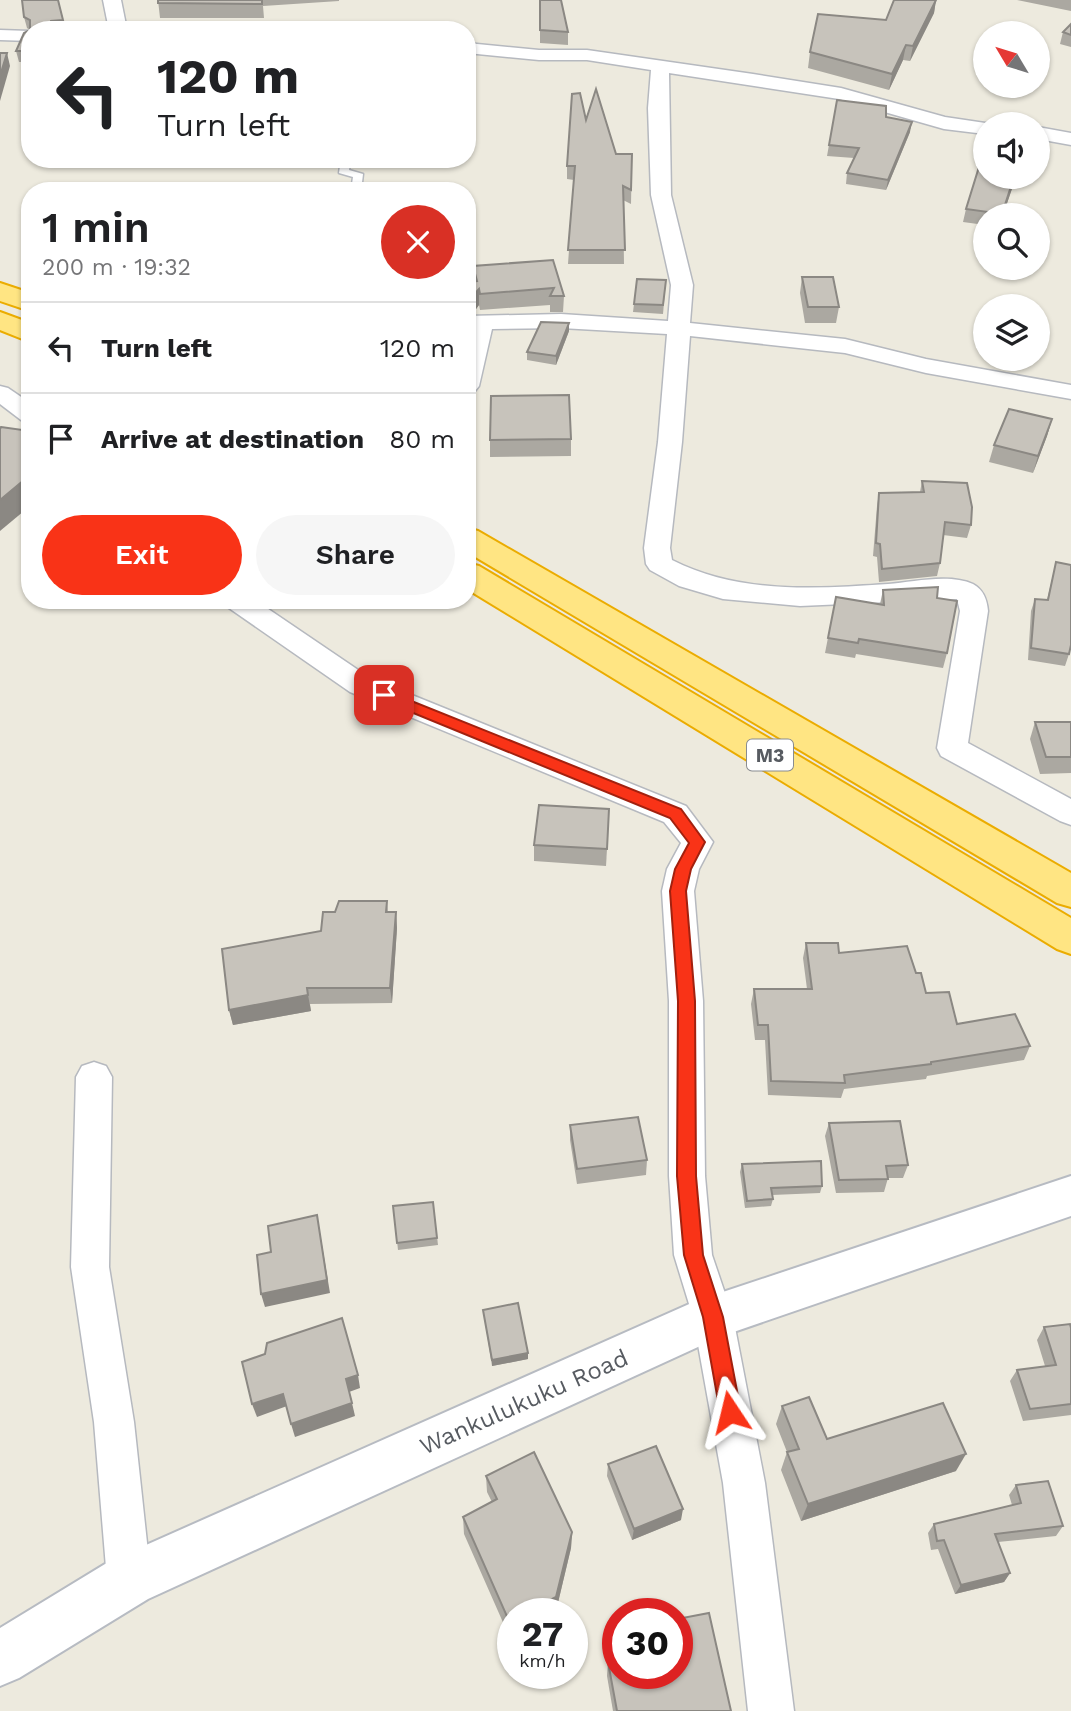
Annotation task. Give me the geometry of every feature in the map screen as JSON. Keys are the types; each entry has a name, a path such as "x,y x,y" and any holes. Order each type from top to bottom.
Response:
{"highway":[{"path":"0,291 21,299"},
{"path":"0,320 21,330"},
{"name":"M3","path":"476,543 1071,891"},
{"name":"M3","path":"476,578 1071,938"}],"main road":[{"name":"Wankulukuku Road","path":"0,1658 129,1580 713,1317 1071,1196"}],"street":[{"path":"112,0 116,21"},
{"path":"0,34 21,35"},
{"path":"476,49 539,55 587,55 841,94 922,119 973,126"},
{"path":"660,67 658,108 661,195 682,285 677,328 676,376 657,548 659,564 674,575 707,586 773,597 950,589 965,591 973,599 974,611 952,748 1071,813"},
{"path":"1050,135 1071,139"},
{"path":"476,323 561,321 677,328 845,346 926,366 1012,379 1071,392"},
{"path":"0,393 21,408"},
{"path":"249,609 360,685 675,814 697,842 683,869 678,891 686,1001 687,1176 694,1255 713,1317 744,1483 771,1711"},
{"path":"94,1077 90,1266 114,1422 129,1580"}],"lane":[{"path":"345,168 344,173 358,174 357,182"}],"building":[{"path":"22,0 58,0 63,20 30,21 24,17"},
{"path":"158,0 262,0 262,4 158,3"},
{"path":"540,0 561,0 568,32 540,30"},
{"path":"894,0 936,0 913,46 906,45 892,74 810,52 818,14 886,20"},
{"path":"1071,24 1071,35 1063,32"},
{"path":"0,53 7,53 0,76"},
{"path":"596,89 616,154 632,154 631,190 623,186 625,250 568,250 575,166 567,166 572,94 580,93 586,120"},
{"path":"837,100 886,106 886,117 912,122 888,180 847,173 859,148 829,145"},
{"path":"973,186 973,189 1010,189 1006,203 973,203 973,210 966,209"},
{"path":"553,260 564,296 550,296 554,288 480,294 479,289 476,292 476,266"},
{"path":"802,277 833,277 839,307 808,307"},
{"path":"637,279 666,280 663,305 634,304"},
{"path":"541,322 569,323 556,356 527,352"},
{"path":"569,395 571,439 490,440 491,396"},
{"path":"1009,409 1052,419 1038,456 994,445"},
{"path":"0,429 21,430 21,482 0,500"},
{"path":"922,481 967,483 972,507 971,525 945,522 940,563 882,569 880,544 876,543 879,493 924,492"},
{"path":"1056,562 1071,565 1069,654 1031,648 1035,599 1048,600"},
{"path":"938,587 937,598 957,601 947,653 859,639 858,643 828,638 836,597 884,605 883,590"},
{"path":"1035,722 1071,722 1071,757 1046,757"},
{"path":"539,805 609,809 607,849 534,845"},
{"path":"339,901 387,901 386,912 396,912 390,988 307,988 308,995 229,1010 222,949 321,931 323,912 335,912"},
{"path":"806,943 838,943 839,953 907,946 916,973 921,973 926,993 949,992 957,1024 1015,1014 1030,1046 931,1064 844,1075 845,1083 771,1081 768,1025 758,1025 754,989 812,989"},
{"path":"638,1117 647,1160 577,1169 570,1125"},
{"path":"900,1121 908,1165 886,1166 888,1179 839,1180 829,1123"},
{"path":"821,1161 822,1186 771,1188 773,1199 747,1201 742,1164"},
{"path":"433,1202 437,1238 397,1243 393,1206"},
{"path":"317,1215 327,1280 261,1294 257,1255 271,1252 268,1226"},
{"path":"518,1303 528,1353 492,1360 483,1310"},
{"path":"342,1318 358,1375 346,1379 352,1403 291,1424 283,1394 252,1404 242,1362 265,1354 267,1343"},
{"path":"1070,1324 1071,1404 1030,1409 1017,1370 1056,1365 1044,1327"},
{"path":"809,1397 827,1439 943,1403 966,1454 808,1504 787,1452 799,1449 782,1406"},
{"path":"656,1446 683,1509 634,1529 608,1464"},
{"path":"534,1452 572,1532 556,1597 499,1598 463,1517 497,1499 486,1476"},
{"path":"1048,1481 1063,1526 995,1534 1010,1573 961,1585 944,1540 937,1541 934,1524 1021,1503 1016,1485"},
{"path":"709,1613 731,1711 617,1711 613,1689 693,1689 693,1616"}],"route":[{"path":"384,695 675,814 697,842 683,869 678,891 686,1001 687,1176 694,1255 713,1317 730,1412"}]}
